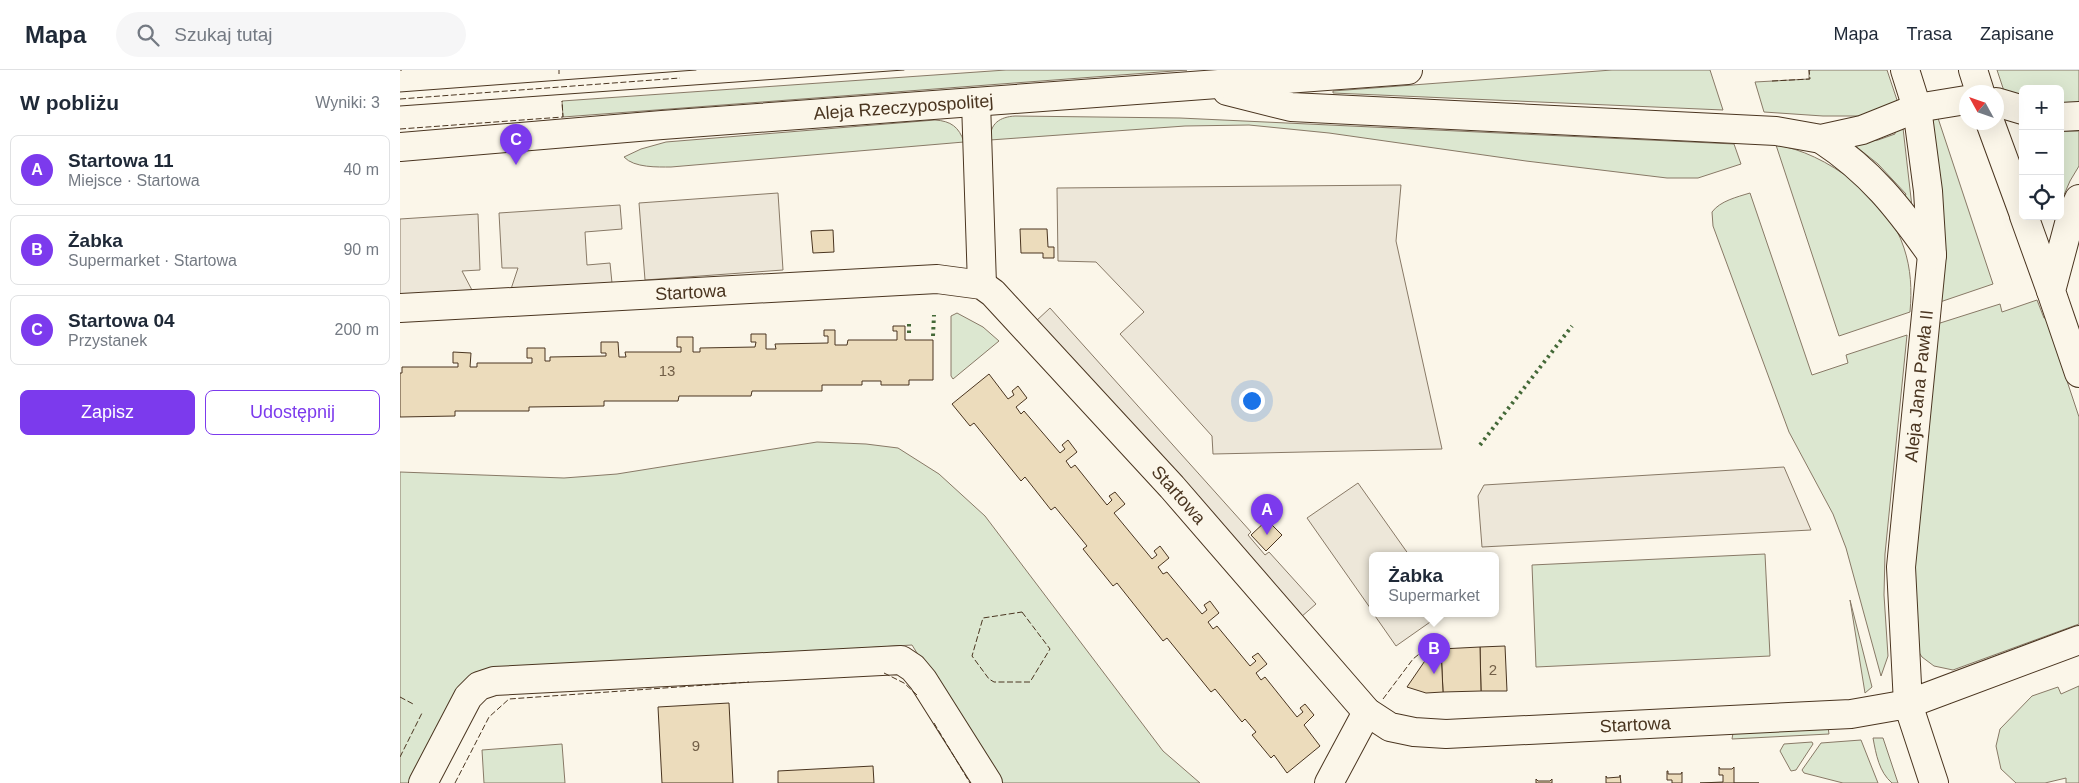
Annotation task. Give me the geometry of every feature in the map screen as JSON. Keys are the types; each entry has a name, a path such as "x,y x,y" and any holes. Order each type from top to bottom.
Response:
{"main road":[{"name":"Aleja Rzeczypospolitej","path":"400,147 652,126 1408,70"},
{"name":"Aleja Jana Pawła II","path":"1905,70 1917,108 1928,191 1932,255 1901,567 1908,704 1934,783"},
{"path":"1973,70 1978,85"},
{"path":"1204,85 1291,107 1776,131 1821,139 1842,152 1874,180 1901,211 1932,255"},
{"path":"1821,139 1862,130 1917,108 1959,101"},
{"path":"976,102 982,285"},
{"path":"2004,104 2019,109"},
{"path":"2064,117 2079,116"},
{"path":"1993,130 2019,201"},
{"path":"2051,291 2071,216 2079,199"},
{"path":"2025,220 2079,373"},
{"name":"Startowa","path":"400,308 937,279 982,285 993,293 1023,324 1172,487 1367,712 1390,727 1414,732 1446,734 1851,714 1908,704"},
{"path":"1908,704 2079,640"},
{"path":"423,783 468,697 479,686 494,681 902,660 913,668 923,680 988,783"},
{"path":"1329,783 1367,712"}],"green space":[{"path":"1006,70 1187,70 563,117 562,101"},
{"path":"1612,70 1710,70 1723,110 1333,93 1333,91"},
{"path":"1809,70 1887,70 1898,103 1861,116 1823,116 1764,112 1755,82 1809,79"},
{"path":"1997,70 2079,70 2079,103 2064,103 2064,85 2019,85 2019,95 2004,91 2004,85 2002,85"},
{"path":"1934,106 1993,284 1940,302 1928,111"},
{"path":"1015,116 1180,118 1734,144 1741,164 1698,178 1667,178 1526,161 1329,133 1249,125 1185,126 990,140 990,134 997,122"},
{"path":"935,120 950,123 954,126 960,132 964,142 671,167 640,165 628,161 624,157 641,149 666,142"},
{"path":"1903,128 1912,207 1905,196 1906,194 1878,164 1853,144 1878,140 1895,134 1895,132"},
{"path":"2064,131 2079,131 2079,166 2064,195"},
{"path":"1776,145 1795,149 1815,157 1834,168 1853,181 1885,212 1904,248 1908,264 1911,296 1910,312 1839,336"},
{"path":"1750,193 1812,375 1848,363 1846,355 1907,335 1885,554 1884,595 1888,656 1881,676 1846,548 1833,514 1789,432 1713,226 1712,212 1715,208 1729,200"},
{"path":"2037,300 2044,318 2046,318 2079,417 2079,624 1953,670 1934,666 1922,657 1918,651 1912,574 1937,324 2000,304 2002,312"},
{"path":"957,313 983,327 999,341 953,379 951,376 951,316"},
{"path":"817,442 866,444 898,448 939,474 985,516 1163,751 1200,783 998,783 912,645 476,672 467,678 411,783 400,783 400,472 564,478 617,474"},
{"path":"1765,554 1770,656 1536,667 1532,565"},
{"path":"1850,600 1872,687 1865,693"},
{"path":"2079,686 2079,783 2066,783 2066,778 2045,783 2016,783 2001,769 1996,746 2000,729 2032,696 2058,687 2061,694"},
{"path":"1828,727 1829,734 1732,739 1733,733"},
{"path":"1873,738 1883,738 1898,783 1892,783 1884,774 1875,750"},
{"path":"1861,740 1878,783 1843,783 1804,773 1802,770 1821,743"},
{"path":"1812,742 1813,744 1796,770 1791,771 1780,751 1784,744"},
{"path":"562,744 565,783 484,783 482,750"}],"shaded area":[{"path":"1401,185 1396,241 1442,449 1213,454 1212,436 1120,334 1144,312 1096,262 1058,261 1057,188"},
{"path":"778,193 783,270 645,280 639,203"},
{"path":"620,205 622,229 585,232 587,265 610,263 612,283 511,289 518,268 502,268 499,213"},
{"path":"478,214 480,270 462,271 473,292 400,295 400,219"},
{"path":"1050,308 1251,532 1248,535 1265,555 1269,552 1316,604 1301,617 1035,322"},
{"path":"1784,467 1811,530 1482,547 1478,496 1484,485"},
{"path":"1358,483 1407,552 1369,552 1369,606 1307,518"},
{"path":"1376,617 1437,617 1396,646"}],"building":[{"path":"1020,229 1047,229 1048,247 1054,247 1054,258 1043,258 1043,253 1021,253"},
{"path":"833,230 834,252 813,253 811,231"},
{"path":"893,326 905,326 905,340 933,340 933,380 909,380 909,385 881,385 881,381 862,381 862,385 822,385 822,391 752,391 751,396 679,396 678,401 604,401 604,406 529,407 529,411 455,411 455,416 400,417 400,373 402,373 402,367 458,367 458,363 453,363 453,352 471,353 470,367 477,367 477,363 532,363 532,358 527,358 527,348 545,348 545,361 550,361 550,357 606,356 606,353 601,353 601,342 618,342 619,357 626,357 625,352 681,352 681,347 677,347 677,337 693,337 693,352 700,352 700,348 755,347 756,342 751,342 751,334 766,334 766,349 776,349 775,344 828,343 828,336 824,336 824,330 835,330 835,345 847,345 848,340 897,340 897,331 893,331"},
{"path":"989,374 1008,399 1014,395 1012,391 1018,386 1027,398 1016,407 1021,414 1024,411 1060,453 1065,449 1062,445 1068,440 1077,452 1066,461 1071,468 1075,465 1107,505 1112,500 1109,496 1115,492 1125,504 1114,513 1152,559 1157,555 1154,551 1160,546 1169,558 1158,567 1163,574 1167,572 1202,614 1207,610 1204,605 1210,601 1219,613 1208,622 1213,629 1217,626 1250,666 1256,661 1252,657 1258,653 1267,664 1256,673 1261,680 1265,677 1297,717 1303,712 1300,708 1305,704 1314,715 1304,725 1320,746 1287,773 1274,755 1271,758 1252,735 1256,732 1245,719 1242,722 1215,689 1211,692 1167,638 1163,641 1117,583 1113,586 1083,549 1087,546 1055,507 1051,510 1025,477 1021,481 974,423 970,426 952,404"},
{"path":"1267,520 1282,535 1266,551 1251,535"},
{"path":"1505,646 1507,691 1481,691 1480,647"},
{"path":"1480,647 1481,691 1443,692 1441,649"},
{"path":"1433,649 1441,649 1443,692 1426,693 1407,687"},
{"path":"729,703 733,783 662,783 658,707"},
{"path":"873,766 874,783 778,783 778,771"},
{"path":"1719,767 1720,769 1732,769 1734,767 1734,783 1700,783 1723,782 1723,775 1719,775"},
{"path":"1667,771 1668,774 1681,774 1682,772 1682,783 1672,783 1672,780 1667,780"},
{"path":"1620,775 1621,783 1606,783 1606,776 1607,778 1620,777"},
{"path":"1536,779 1538,781 1550,781 1552,779 1552,783 1536,783"}],"tram line":[{"path":"400,92 696,70"},
{"path":"400,106 904,70"}],"hedge":[{"path":"933,336 934,315"},
{"path":"909,324 909,337"},
{"path":"1480,445 1572,326"}],"fence":[{"path":"1772,81 1810,79 1809,70 1811,70"},
{"path":"400,99 680,78"},
{"path":"400,129 563,117 562,101"},
{"path":"1022,612 1050,649 1030,682 994,682 989,679 972,656 983,618 1022,612"},
{"path":"1383,699 1413,659 1429,646 1433,649"},
{"path":"884,673 904,683 917,695"},
{"path":"455,783 489,717 509,699 749,682"},
{"path":"400,697 415,705"},
{"path":"400,757 422,713"},
{"path":"934,723 970,783"}],"place":[{"name":"Startowa 04","path":"516,165"},
{"name":"Startowa 11","path":"1267,535"},
{"name":"Żabka","path":"1434,674"}]}
